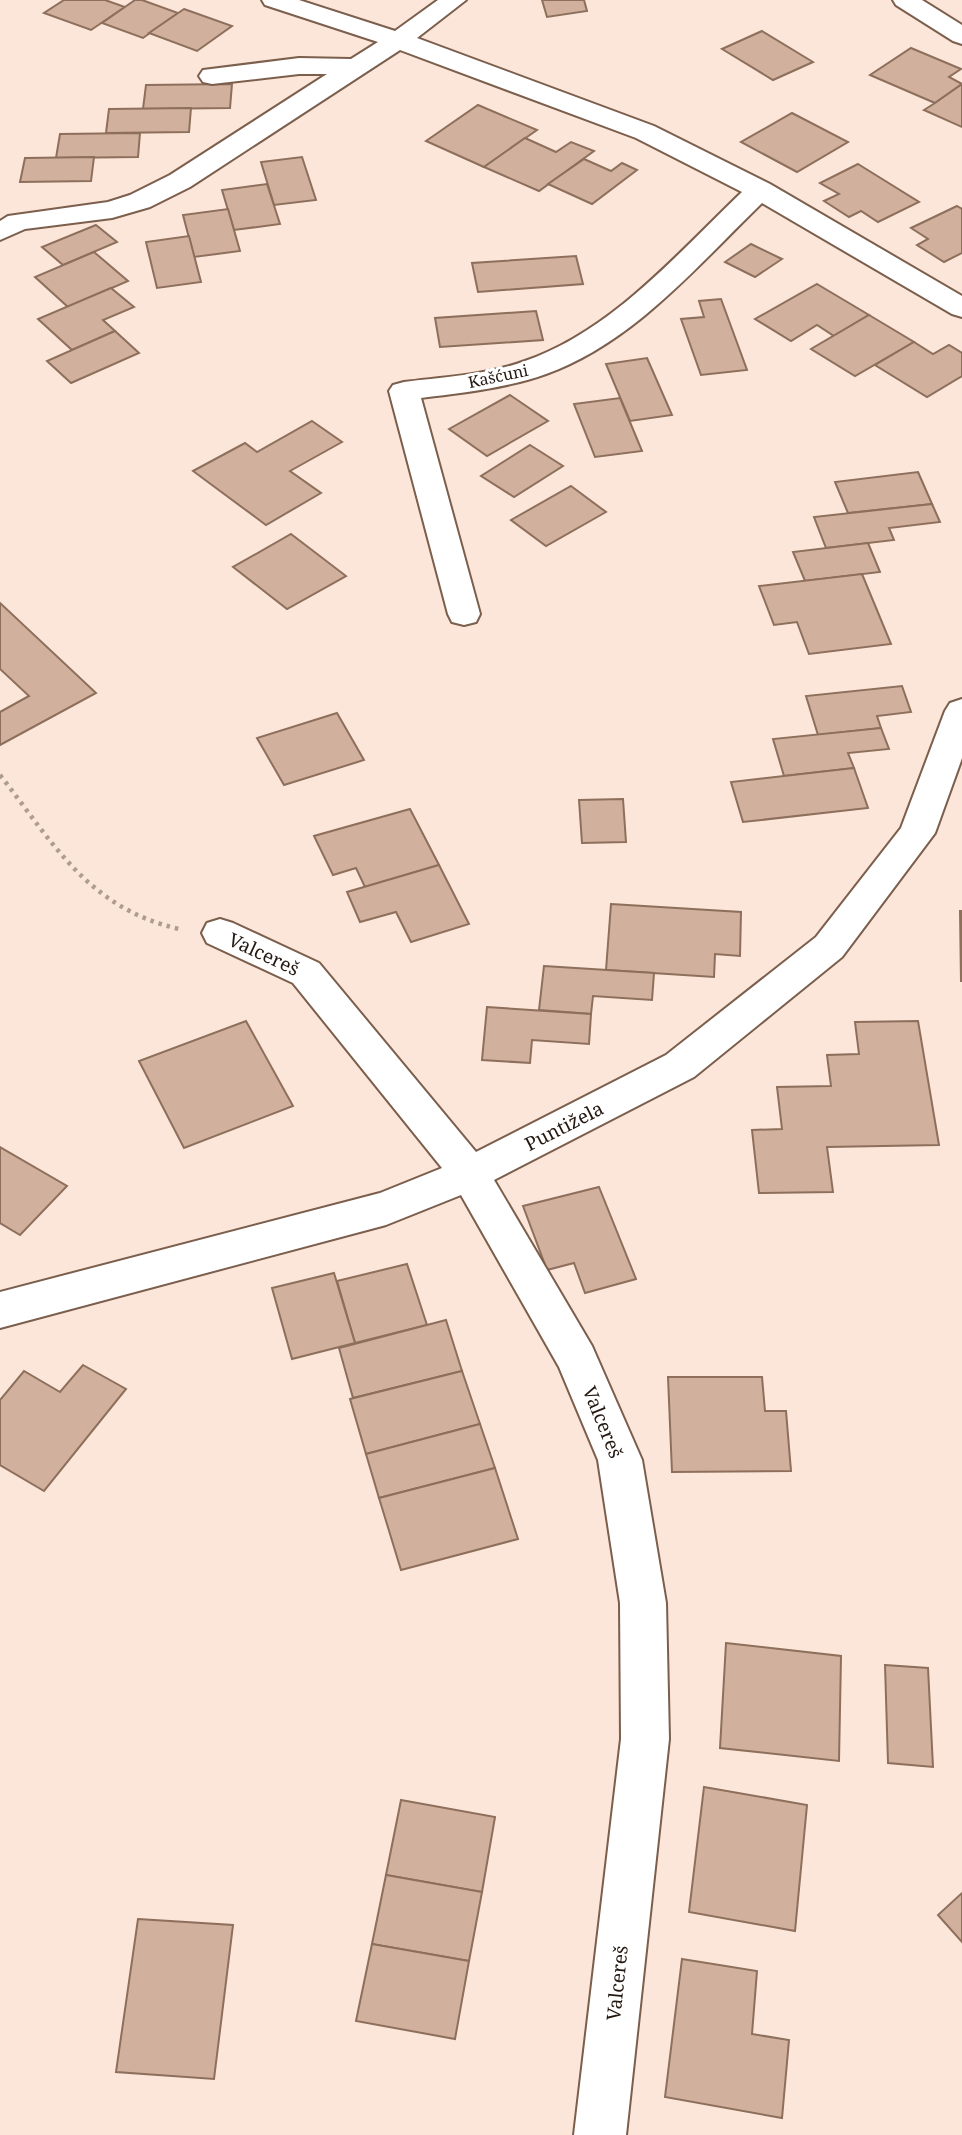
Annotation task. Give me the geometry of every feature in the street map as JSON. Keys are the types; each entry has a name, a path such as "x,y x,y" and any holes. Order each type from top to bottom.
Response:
{"street":[{"path":"274,0 398,40 645,132 760,190 962,308"},
{"path":"0,232 18,222 112,210 140,201 180,181 352,67 398,40 454,0"},
{"path":"905,0 962,36"},
{"path":"212,76 299,66 352,67"},
{"name":"Kašćuni","path":"464,614 404,391 482,381 537,368 583,347 637,304 760,190"},
{"name":"Puntižela","path":"0,1310 386,1208 470,1174 680,1066 830,947 917,833 962,711"},
{"name":"Valcereš","path":"220,933 306,973 470,1174 578,1359 620,1460 643,1603 645,1739 600,2135"}],"path":[{"path":"0,775 61,855 100,895 154,926 220,933"}],"building":[{"path":"64,0 105,0 125,7 91,30 44,13"},
{"path":"135,0 178,13 143,38 102,23"},
{"path":"542,0 584,0 587,11 547,17"},
{"path":"184,9 232,26 197,51 149,33"},
{"path":"762,31 813,62 773,80 722,49"},
{"path":"911,48 961,69 949,77 962,84 935,103 870,75"},
{"path":"232,84 230,108 143,109 146,85"},
{"path":"962,84 962,127 924,110 935,103"},
{"path":"478,105 537,130 484,167 426,141"},
{"path":"191,108 189,132 106,133 109,109"},
{"path":"792,113 848,142 797,172 741,142"},
{"path":"140,133 138,157 56,158 60,134"},
{"path":"525,138 556,152 571,142 594,151 539,191 484,167"},
{"path":"94,157 91,181 20,182 25,158"},
{"path":"302,157 316,200 274,205 261,162"},
{"path":"584,159 611,171 622,163 637,170 592,204 548,184"},
{"path":"858,164 919,202 878,222 861,211 849,217 824,201 839,194 820,183"},
{"path":"267,184 280,224 234,230 222,190"},
{"path":"957,206 962,209 962,253 944,262 917,245 928,239 911,228"},
{"path":"228,209 240,251 194,257 183,215"},
{"path":"96,225 117,242 63,265 42,247"},
{"path":"189,236 201,282 157,288 146,242"},
{"path":"751,244 782,259 755,277 725,262"},
{"path":"94,252 128,281 68,307 35,277"},
{"path":"576,256 583,284 478,292 472,263"},
{"path":"817,284 869,315 834,336 817,325 791,341 755,319"},
{"path":"111,288 134,307 103,320 115,331 72,350 38,319"},
{"path":"721,299 747,370 701,375 681,319 704,317 699,301"},
{"path":"536,311 543,340 440,347 435,318"},
{"path":"869,315 914,342 855,376 811,349"},
{"path":"115,331 139,353 71,383 47,361"},
{"path":"914,342 933,354 949,345 962,353 962,376 927,397 875,365"},
{"path":"647,358 672,415 630,421 606,364"},
{"path":"510,395 548,421 487,456 449,429"},
{"path":"620,398 642,451 595,457 574,404"},
{"path":"312,421 342,442 290,471 321,493 266,525 193,471 245,443 257,452"},
{"path":"530,445 563,466 514,497 481,476"},
{"path":"918,472 932,504 848,513 835,482"},
{"path":"571,486 606,512 546,546 511,520"},
{"path":"932,504 940,522 889,528 894,540 826,548 814,517"},
{"path":"291,534 346,576 287,609 233,567"},
{"path":"868,543 880,572 805,581 793,552"},
{"path":"862,574 891,644 809,654 797,622 774,625 759,586"},
{"path":"0,603 96,693 0,745 0,712 29,696 0,669"},
{"path":"902,686 911,712 877,716 881,728 818,735 806,696"},
{"path":"337,713 364,760 284,785 257,738"},
{"path":"881,728 889,749 848,753 854,768 784,776 773,739"},
{"path":"854,768 868,808 743,822 731,782"},
{"path":"623,799 626,842 582,843 579,800"},
{"path":"410,809 439,865 365,887 356,868 333,875 314,836"},
{"path":"439,865 469,924 411,942 396,912 360,922 347,892"},
{"path":"611,904 741,912 740,956 715,954 714,977 606,970"},
{"path":"962,911 962,981 961,981"},
{"path":"544,966 654,973 652,1000 593,996 591,1014 539,1010"},
{"path":"487,1007 591,1014 589,1044 532,1040 530,1063 482,1060"},
{"path":"246,1021 293,1106 184,1148 139,1061"},
{"path":"918,1021 939,1145 827,1147 833,1192 759,1193 752,1130 782,1129 777,1087 831,1086 827,1055 859,1054 855,1022"},
{"path":"0,1147 67,1186 20,1235 0,1223"},
{"path":"599,1187 636,1279 585,1293 574,1263 547,1270 523,1206"},
{"path":"407,1264 427,1325 355,1343 337,1281"},
{"path":"334,1273 355,1343 292,1359 272,1288"},
{"path":"446,1320 462,1371 353,1398 339,1348"},
{"path":"83,1365 126,1389 44,1491 0,1465 0,1400 24,1371 60,1392"},
{"path":"462,1371 480,1424 366,1454 350,1399"},
{"path":"668,1377 762,1377 765,1411 786,1411 791,1471 672,1472"},
{"path":"480,1424 495,1468 379,1498 366,1454"},
{"path":"495,1468 518,1539 401,1570 379,1498"},
{"path":"726,1643 841,1656 839,1761 720,1748"},
{"path":"885,1665 928,1668 933,1767 888,1763"},
{"path":"704,1787 807,1805 795,1931 689,1912"},
{"path":"401,1800 495,1817 482,1892 386,1875"},
{"path":"386,1875 482,1892 469,1961 372,1944"},
{"path":"962,1893 962,1942 938,1915"},
{"path":"138,1919 233,1925 214,2079 116,2072"},
{"path":"372,1944 469,1961 455,2039 356,2021"},
{"path":"682,1959 757,1971 752,2034 789,2040 782,2118 665,2097"}]}
